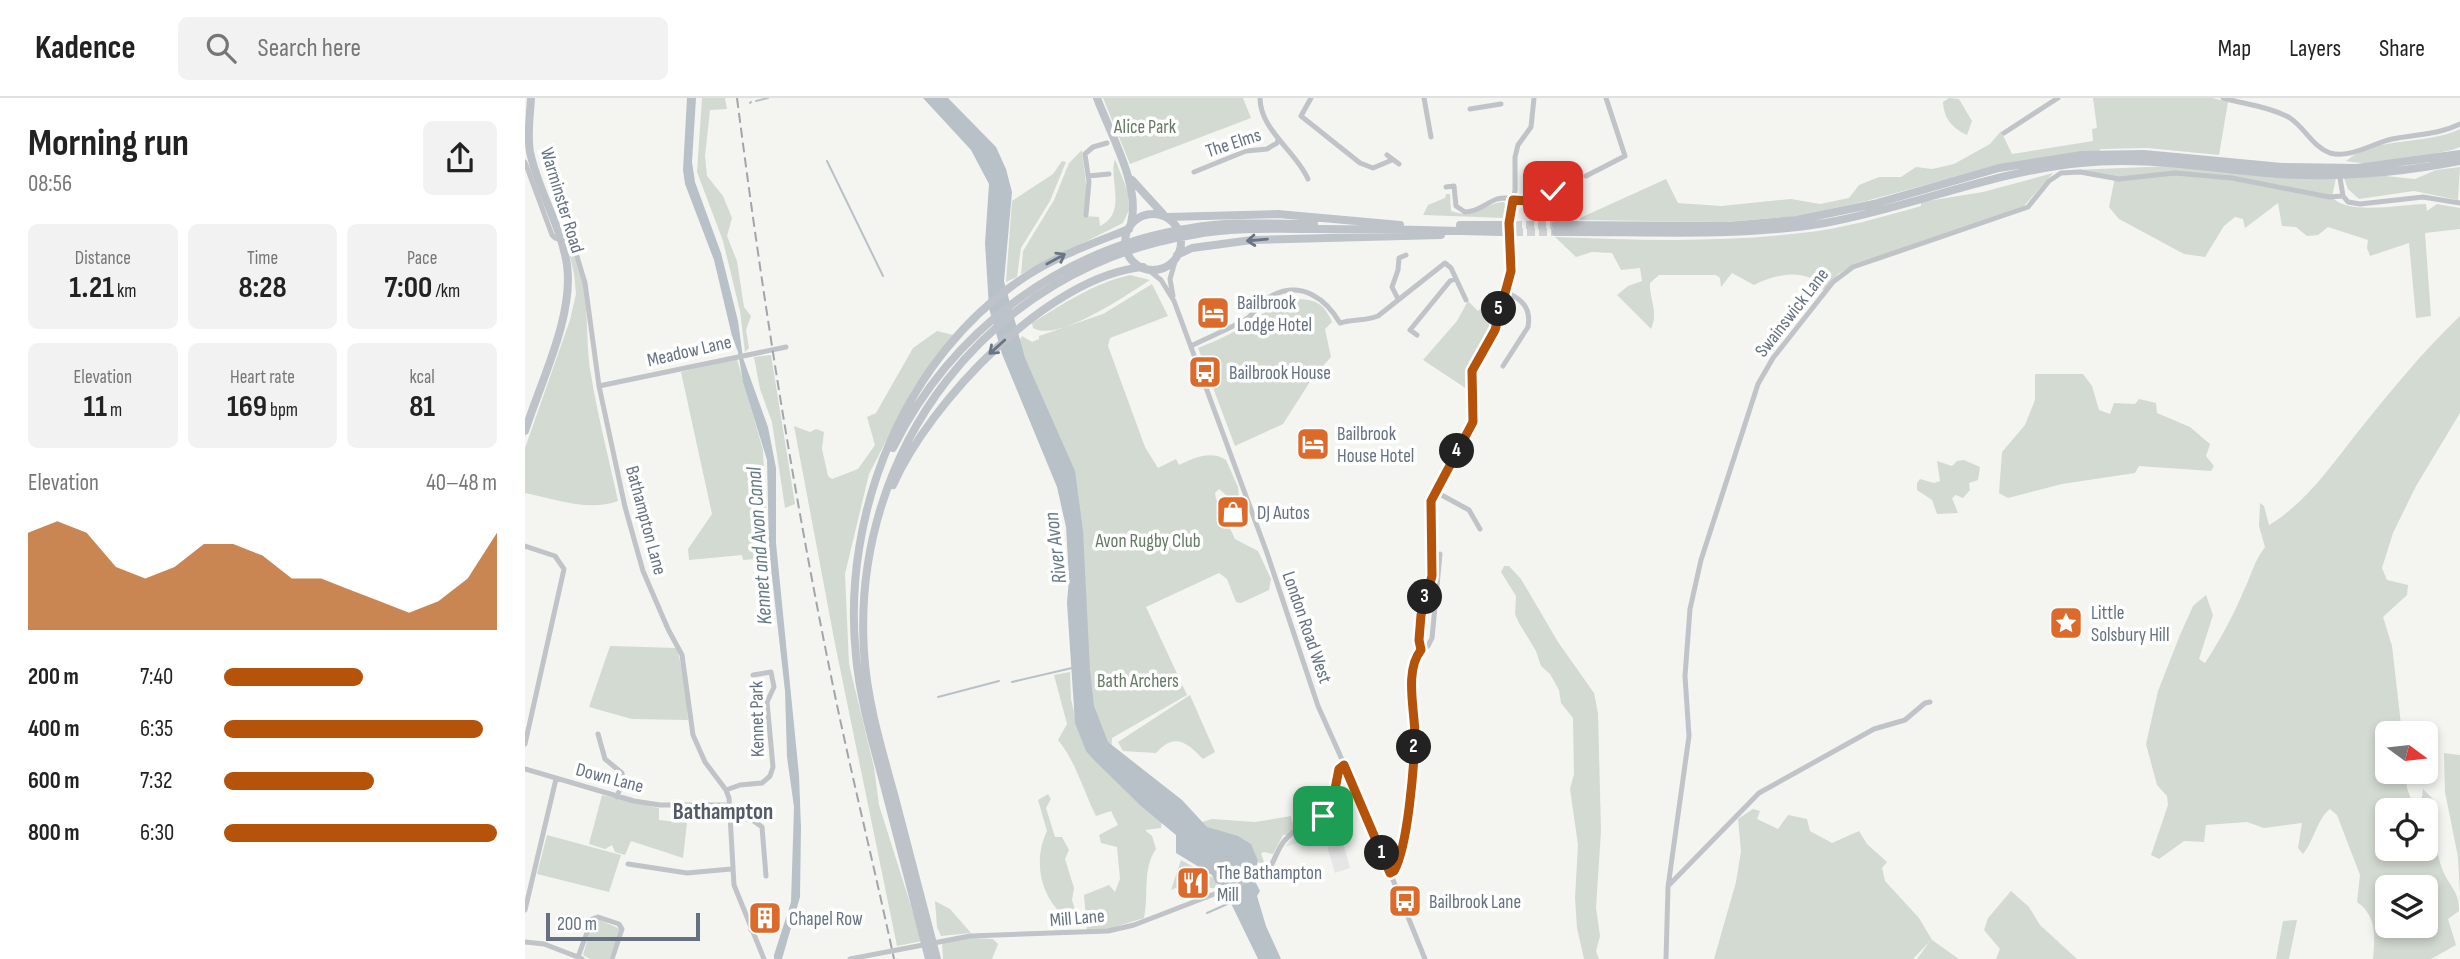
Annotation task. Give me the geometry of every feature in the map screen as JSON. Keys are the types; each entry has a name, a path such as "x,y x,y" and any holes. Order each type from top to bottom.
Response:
{"highway":[{"name":"Warminster Road","path":"525,431 566,306 567,267 561,238 530,152 531,98"},
{"path":"1097,98 1111,142 1128,175 1135,200 1127,248 1133,260 1145,268"},
{"path":"1556,228 1727,226 1797,220 1874,204 1999,168 2091,155 2144,154 2331,171 2356,171 2460,160"},
{"path":"1128,175 1176,226 1181,237 1178,253"},
{"path":"929,959 859,682 854,606 867,519 882,461 922,383 945,350 980,312 1028,275 1065,254 1129,230 1138,218 1149,214 1166,217 1278,214 1400,225"},
{"path":"865,593 875,535 892,486 912,446 953,391 1001,344 1046,309 1117,272 1159,269 1178,253 1189,249 1252,240 1502,228 1257,223 1192,227 1135,240 1096,254 977,332 947,364 899,435 887,460 867,519"},
{"path":"937,959 871,703 864,643 865,593 869,548 887,485 906,442 950,376 989,333 1038,290 1141,247 1193,234 1257,229 1483,231"}],"street":[{"name":"The Elms","path":"1260,98 1265,117 1278,139 1302,165 1308,179"},
{"path":"1311,98 1301,116 1360,163 1373,168 1392,160"},
{"path":"1424,98 1431,137"},
{"path":"1421,650 1421,615 1433,565 1430,507 1473,422 1472,371 1495,330 1512,263 1509,223 1516,150 1531,127 1534,98"},
{"path":"1586,176 1625,156 1606,98"},
{"path":"2004,133 2058,98"},
{"path":"2223,98 2280,113 2292,120 2320,148 2341,154 2392,139 2439,133 2460,124"},
{"path":"1470,108 1479,103 1501,104"},
{"path":"525,130 530,120"},
{"name":"The Elms","path":"1194,172 1246,151 1267,149 1277,143 1278,139"},
{"path":"1086,215 1089,197 1085,158 1087,150 1111,142"},
{"path":"2341,154 2341,163"},
{"path":"1387,155 1399,164"},
{"name":"Bathampton Lane","path":"525,162 552,235 569,241 576,253 585,283 599,386 625,507 643,571 668,629 683,655 693,735 705,762 726,790 731,819 731,869 751,930 764,959"},
{"name":"Swainswick Lane","path":"1668,887 1689,736 1685,676 1690,609 1701,560 1758,384 1773,358 1839,275 2028,206 2049,181 2061,173 2080,172 2119,179 2175,173 2232,178 2329,197 2343,196"},
{"path":"1088,176 1109,174"},
{"path":"2340,178 2343,196 2348,202 2360,204 2423,197 2460,203"},
{"path":"1446,187 1454,186 1456,206 1465,212 1477,210 1497,199 1543,202 1554,194 1558,205"},
{"name":"London Road West","path":"1178,253 1170,279 1174,301 1267,553 1317,704 1425,959"},
{"path":"1391,253 1399,258 1406,256"},
{"path":"1398,299 1392,286 1399,258"},
{"path":"1191,346 1247,318 1272,296 1283,292 1305,292 1317,296 1334,311 1340,323 1378,316 1441,264 1449,265 1466,300"},
{"name":"London Road West","path":"1145,268 1161,280 1174,301"},
{"path":"1417,335 1410,330 1450,281 1455,279"},
{"path":"1503,366 1528,327 1530,319 1522,302 1510,294 1504,295"},
{"name":"Meadow Lane","path":"599,386 736,355 786,347"},
{"path":"1436,492 1472,513 1480,529"},
{"path":"525,546 555,556 564,569 525,744"},
{"path":"1390,873 1397,864 1411,795 1415,736 1414,664 1421,650 1428,646 1432,638 1440,554"},
{"name":"Kennet Park","path":"726,790 740,785 762,783 770,776 773,767 767,702 773,687 771,673 753,675"},
{"path":"1666,959 1668,887 1754,797 1874,729 1905,720 1930,702"},
{"path":"598,733 605,759 622,772 623,780 618,796"},
{"name":"Mill Lane","path":"851,959 970,936 1108,931 1134,926 1216,894 1268,872 1280,846 1300,825 1327,813 1335,794 1339,769 1344,765"},
{"name":"Down Lane","path":"525,769 618,796 660,805 730,805"},
{"path":"525,910 556,779"},
{"path":"731,819 751,819 762,827 766,876"},
{"path":"628,864 679,872 731,869"},
{"path":"525,942 544,944 580,958 588,924 598,917 619,924 621,929 612,959"},
{"path":"751,930 766,925"}],"shaded area":[{"path":"687,98 696,98 692,162 695,182 721,253 738,321 743,358 768,427 776,468 776,543 799,775 801,828 800,897 782,959 774,959 774,955 791,902 794,807 787,757 785,691 769,551 767,460 743,382 714,260 685,184 683,170"},
{"path":"923,98 948,98 996,147 1006,169 1012,192 1004,281 1025,358 1075,471 1083,531 1094,706 1108,742 1182,800 1207,827 1238,836 1251,844 1258,861 1255,872 1259,874 1255,881 1260,891 1257,896 1266,926 1281,959 1258,959 1223,887 1215,882 1212,875 1176,853 1176,835 1141,806 1086,751 1075,723 1067,603 1069,578 1066,527 1057,487 1002,354 989,308 985,243 989,184 971,150"},
{"path":"1335,815 1350,868 1335,873 1324,835 1285,847 1300,828"}],"green space":[{"path":"702,98 725,98 727,109 710,110 705,156 707,176 723,196 732,218 727,236 737,261 744,307 751,316 746,330 749,348 745,352 740,311 723,241 697,172"},
{"name":"Alice Park","path":"1103,98 1243,98 1251,118 1130,164"},
{"path":"1949,98 1959,99 1972,121 1967,135 1956,129 1947,117 1943,102"},
{"path":"2093,98 2212,98 2228,102 2219,155 2148,148 2100,149 2100,152 1988,168 1800,216 1724,222 1580,220 1666,179 1678,203 1721,206 1791,199 1820,204 1849,198 1859,185 1879,177 1901,177 1916,167 1932,169 1954,164 1990,144 2001,131 2012,154 2093,141 2092,129 2097,128"},
{"path":"2460,129 2460,147 2452,150 2386,162 2346,161 2372,147 2432,138"},
{"path":"1082,150 1087,192 1084,216 1099,217 1100,226 1113,213 1115,159 1128,192 1129,210 1123,223 1021,274 1023,251 1054,200 1069,163"},
{"path":"1062,161 1066,162 1050,201 1021,248 1017,277 1006,282 1012,201 1053,174"},
{"path":"2172,166 2276,178 2336,178 2332,197 2339,203 2362,208 2426,204 2427,211 2437,204 2460,208 2460,229 2425,233 2431,316 2416,318 2409,243 2370,256 2368,240 2328,227 2318,235 2307,236 2296,227 2282,226 2278,203 2245,228 2243,219 2235,217 2224,226 2205,257 2184,254 2119,219 2109,207 2115,177 2073,170"},
{"path":"2460,167 2458,200 2414,191 2359,199 2348,189 2344,178 2385,176 2415,179 2436,170"},
{"path":"2053,173 2024,206 1853,265 1838,274 1826,289 1822,290 1821,284 1813,279 1797,275 1779,276 1754,285 1732,273 1721,287 1720,278 1716,275 1659,275 1650,283 1654,311 1651,329 1617,295 1628,286 1642,281 1640,268 1621,270 1612,253 1592,252 1576,257 1555,237 1709,239 1816,231 1847,226 1921,206 1921,202 1983,192"},
{"path":"1446,194 1450,194 1451,211 1468,214 1504,202 1508,209 1505,218 1423,215 1428,205 1445,198"},
{"path":"567,244 581,275 591,375 618,501 607,504 584,505 525,493 525,448 570,320 576,294"},
{"path":"1130,275 1150,280 1075,323 1044,331 1033,328 1032,323 1079,295"},
{"path":"1152,284 1168,316 1110,338 1108,346 1145,447 1158,468 1176,459 1179,465 1208,455 1226,460 1238,487 1239,497 1232,500 1219,489 1215,493 1216,499 1235,539 1258,551 1271,579 1269,590 1241,603 1236,602 1227,579 1219,573 1146,607 1187,695 1112,738 1111,751 1090,702 1083,559 1016,346 1022,336 1032,342 1039,339 1039,336 1103,314"},
{"path":"1493,297 1500,301 1490,337 1472,365 1470,391 1423,360 1457,321 1468,301 1478,311"},
{"path":"1295,299 1318,303 1329,316 1332,322 1325,329 1331,357 1313,377 1283,424 1235,446 1198,348 1239,329 1277,305"},
{"path":"2460,316 2460,413 2416,486 2393,533 2382,568 2387,580 2408,585 2407,595 2383,617 2392,646 2401,721 2375,721 2375,784 2407,784 2411,798 2375,798 2375,861 2438,861 2438,854 2443,871 2458,899 2459,911 2448,919 2456,945 2431,959 2373,959 2373,927 2368,914 2357,902 2360,875 2337,815 2330,809 2326,813 2303,854 2298,848 2302,823 2264,828 2247,822 2206,825 2204,842 2184,841 2159,859 2151,855 2168,805 2167,796 2157,785 2146,744 2158,691 2193,606 2206,595 2213,615 2199,659 2205,663 2231,618 2265,547 2259,526 2260,503 2264,506 2269,525 2295,506 2420,358"},
{"path":"937,331 953,335 913,389 869,474 845,574 849,664 874,767 879,805 922,941 897,946 835,644 794,426 810,432 816,429 824,432 822,449 828,476 832,479 858,469 875,445 867,417 876,413 913,348"},
{"path":"771,355 795,504 785,508 772,422 760,389 754,357"},
{"path":"737,359 763,450 768,558 743,560 742,555 689,560 688,549 712,514 681,372"},
{"path":"2035,374 2083,374 2092,386 2099,410 2110,414 2114,403 2135,404 2139,399 2156,403 2157,413 2190,427 2210,444 2206,456 2214,466 2211,471 2139,466 2135,473 2062,484 2008,498 1999,493 2002,452 2025,425 2035,400"},
{"path":"1964,460 1980,467 1978,480 1969,483 1970,490 1963,498 1956,495 1952,498 1958,513 1937,514 1932,500 1917,490 1917,483 1920,479 1934,483 1940,481 1937,461 1952,466 1957,461"},
{"path":"1504,566 1509,566 1521,579 1558,642 1594,693 1598,713 1601,831 1596,908 1600,936 1596,951 1599,959 1584,959 1577,928 1575,898 1578,845 1570,789 1574,774 1573,718 1561,703 1559,690 1550,674 1541,666 1536,651 1519,623 1515,614 1516,596 1501,572"},
{"path":"610,646 677,648 685,683 688,720 632,719 589,707"},
{"path":"1070,672 1071,699 1076,720 1162,820 1161,828 1145,830 1152,836 1156,849 1147,874 1144,918 1108,929 1087,930 1084,895 1109,885 1115,892 1120,879 1117,847 1101,843 1099,835 1118,825 1111,811 1096,816 1075,767 1058,740 1067,724 1054,675"},
{"path":"1190,695 1215,752 1203,759 1186,744 1175,741 1156,753 1123,751 1118,742"},
{"path":"2444,753 2460,755 2460,895 2458,857 2445,792"},
{"path":"2423,789 2432,798 2422,798"},
{"path":"1048,794 1051,799 1046,808 1055,837 1062,837 1069,850 1065,859 1074,888 1072,900 1080,926 1057,909 1049,898 1040,872 1042,844 1047,831 1038,800"},
{"path":"602,795 659,808 659,820 687,823 683,858 631,841 625,855 615,852 612,845 605,849 589,844"},
{"path":"1753,809 1760,811 1757,819 1778,829 1788,815 1807,819 1810,831 1832,843 1859,831 1867,844 1887,862 1882,868 1885,881 1919,918 1932,940 1959,959 1917,959 1930,941 1913,959 1714,959 1736,882 1741,851 1738,819"},
{"path":"1291,816 1292,822 1299,824 1289,835 1283,835 1273,854 1261,853 1264,862 1260,864 1256,858 1211,835 1202,822 1212,819 1255,822"},
{"path":"547,835 621,855 609,892 537,874"},
{"path":"1181,860 1212,877 1221,887 1186,887 1185,884 1171,890"},
{"path":"2011,891 2029,907 2040,925 2077,959 1996,959 2000,949 1984,930 1988,918"},
{"path":"935,901 950,909 971,933 941,936 937,927"},
{"path":"598,919 620,929 609,959 590,959 583,955 593,921"},
{"path":"2297,920 2289,959 2276,959 2283,921"},
{"path":"972,938 993,939 998,944 992,959 943,959 942,943"}],"waterway":[{"path":"756,101 768,98"},
{"path":"827,161 883,276"},
{"path":"1012,682 1072,668"},
{"path":"938,697 999,681"},
{"path":"1207,913 1232,902"}],"tunnel":[{"path":"1502,225 1556,225"},
{"path":"1503,232 1556,232"}],"railway":[{"path":"737,98 769,327 807,554 837,705 894,959"}],"place":[{"name":"Bailbrook Lodge Hotel","path":"1213,313"},
{"name":"Bailbrook House","path":"1205,372"},
{"name":"Bailbrook House Hotel","path":"1313,444"},
{"name":"DJ Autos","path":"1233,512"},
{"name":"Little Solsbury Hill","path":"2066,623"},
{"name":"The Bathampton Mill","path":"1193,883"},
{"name":"Bailbrook Lane","path":"1405,901"},
{"name":"Chapel Row","path":"765,918"}],"district":[{"name":"Bathampton","path":"723,811"}],"route":[{"path":"1323,816 1333,799 1339,769 1344,765 1390,873 1394,871 1411,795 1415,736 1414,664 1421,650 1421,615 1433,565 1431,501 1473,422 1475,413 1472,371 1495,330 1511,271 1509,223 1513,200 1543,202 1555,198 1553,191"}],"park label":[{"name":"Avon Rugby Club","path":"1148,540"},
{"name":"Bath Archers","path":"1138,680"}],"water label":[{"name":"Kennet and Avon Canal","path":"759,546"},
{"name":"River Avon","path":"1055,548"}]}
